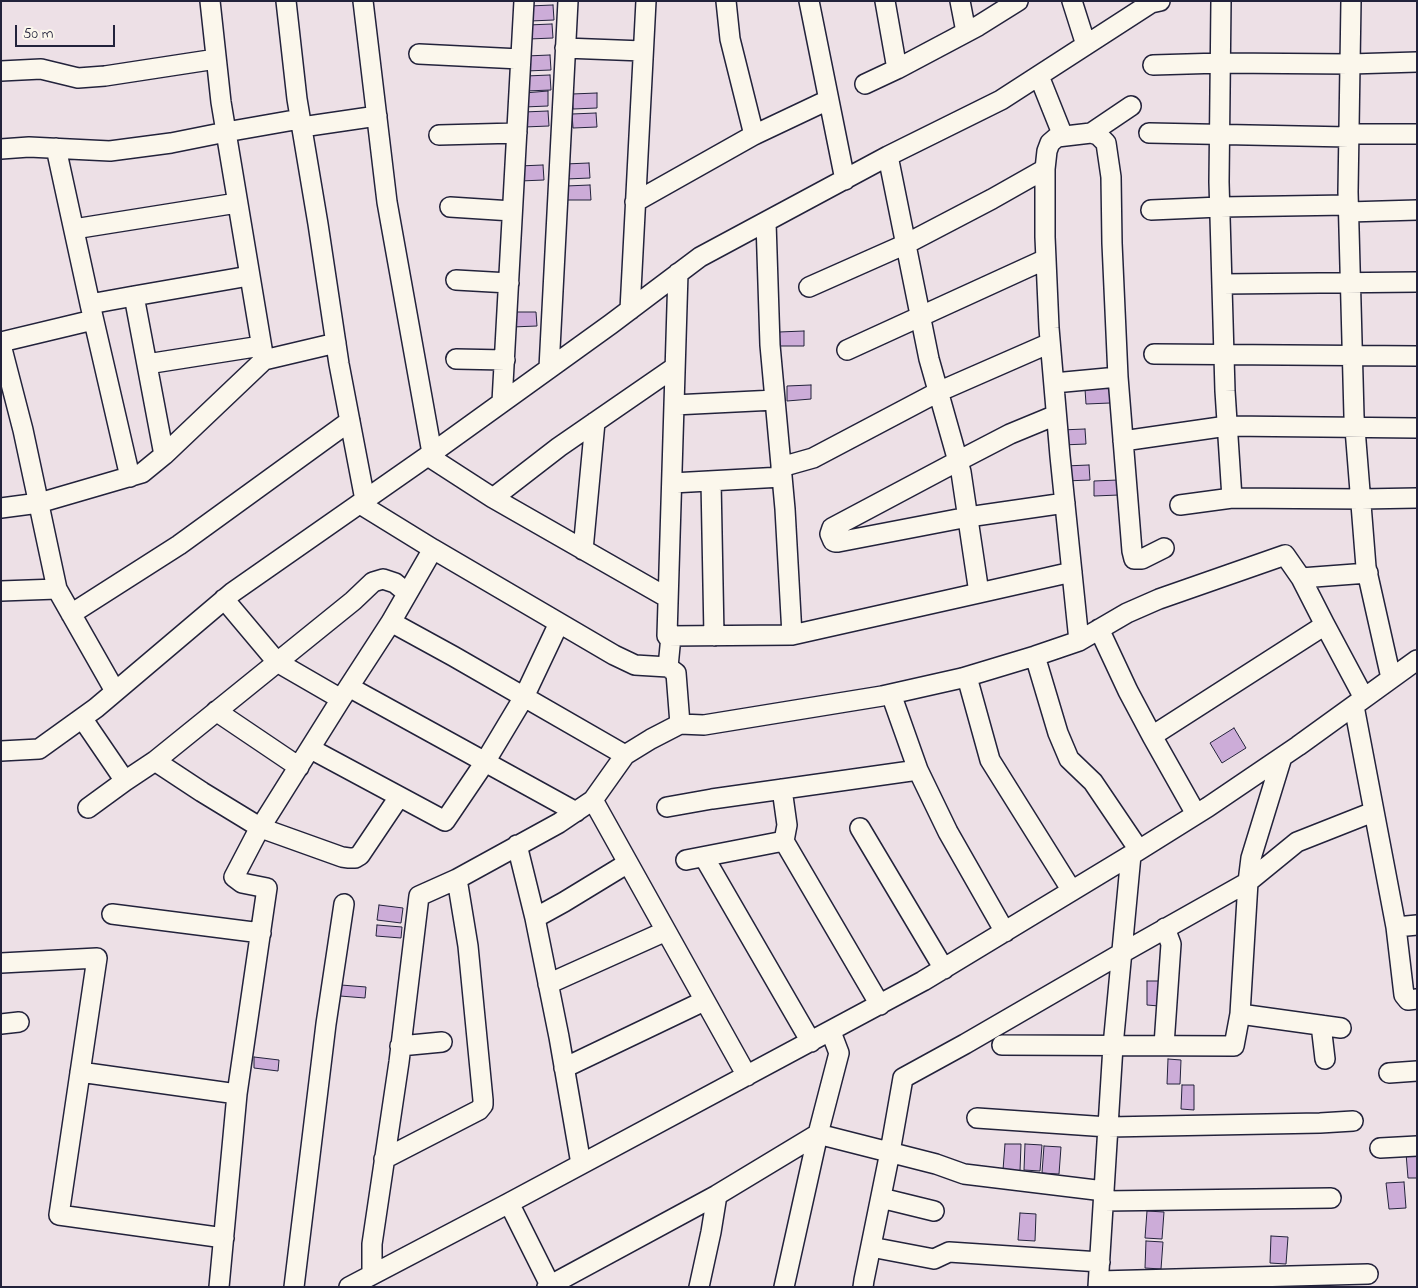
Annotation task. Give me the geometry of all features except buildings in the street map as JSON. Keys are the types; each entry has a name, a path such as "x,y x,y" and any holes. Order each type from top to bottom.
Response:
{"street":[{"path":"210,1 226,132 263,353"},
{"path":"286,1 297,99 362,502 433,549 614,655 635,665 668,667 676,673 680,724"},
{"path":"363,1 387,202 430,455 493,498 668,598"},
{"path":"502,402 524,1"},
{"path":"549,368 564,48 568,1"},
{"path":"630,310 646,1"},
{"path":"726,1 730,39 754,135"},
{"path":"809,1 844,180"},
{"path":"885,1 897,69"},
{"path":"960,1 966,32"},
{"path":"865,84 966,32 1018,1"},
{"path":"1072,1 1086,45"},
{"path":"1222,1 1220,207 1224,354 1232,498"},
{"path":"1352,1 1348,209 1355,427 1366,567 1392,678"},
{"path":"1,751 39,749 116,691 233,592 430,455 700,257 888,156 1001,100 1154,2"},
{"path":"564,48 643,51"},
{"path":"419,54 520,58"},
{"path":"1,71 41,69 78,78 104,76 216,59"},
{"path":"1153,65 1417,62"},
{"path":"1038,76 1063,136"},
{"path":"635,202 754,135 828,100"},
{"path":"1091,133 1131,106"},
{"path":"1,149 29,147 110,151 171,143 226,132 377,116"},
{"path":"439,135 517,133"},
{"path":"1079,640 1056,415 1046,258 1045,169 1050,143 1057,137 1091,133 1098,135 1106,143 1111,177 1118,377 1132,551 1134,559 1142,559 1164,548"},
{"path":"1148,133 1349,136 1417,134"},
{"path":"56,148 91,312 130,477"},
{"path":"888,156 929,359 961,472 979,593"},
{"path":"809,288 906,244 1045,169"},
{"path":"74,229 237,203"},
{"path":"450,206 512,211"},
{"path":"1151,210 1220,207 1417,210"},
{"path":"766,222 770,345 785,509 792,635"},
{"path":"847,350 1046,258"},
{"path":"678,274 667,636 792,635 1072,572"},
{"path":"116,691 57,589 23,430 1,347 134,296 250,276"},
{"path":"456,280 509,283"},
{"path":"1222,284 1417,282"},
{"path":"134,296 164,455"},
{"path":"147,364 263,353 336,343"},
{"path":"672,483 711,481 782,472 814,458 938,392 1050,343"},
{"path":"1,508 39,503 142,473 164,455 263,353"},
{"path":"1154,354 1417,356"},
{"path":"456,358 505,360"},
{"path":"493,498 559,446 675,367"},
{"path":"1054,383 1118,377"},
{"path":"674,405 775,400"},
{"path":"1056,415 1010,434 958,460 832,528 830,534 833,541 838,542 968,517 1064,503"},
{"path":"71,614 179,545 350,421"},
{"path":"583,550 595,422"},
{"path":"1123,441 1227,426 1417,428"},
{"path":"711,481 714,636"},
{"path":"1180,505 1232,498 1417,498"},
{"path":"219,1287 237,1094 267,888 242,883 234,878 260,828 391,622 433,549"},
{"path":"372,1274 372,1244 419,896 457,879 576,812 593,800 625,756 651,739 680,724 704,725 891,694 967,677 1079,640 1159,599 1285,555 1301,578 1359,702 1373,812 1396,927 1404,995 1408,1000 1417,999"},
{"path":"1301,578 1368,573"},
{"path":"88,808 155,761 353,601 373,582 383,579 395,583 408,593"},
{"path":"1,590 57,589"},
{"path":"224,600 277,662 486,762 576,812"},
{"path":"391,622 625,756"},
{"path":"311,749 445,821 486,762 524,697 559,623"},
{"path":"1152,736 1324,624"},
{"path":"1099,629 1128,691 1196,814"},
{"path":"668,667 671,636"},
{"path":"1035,656 1058,733 1069,759 1093,782 1135,852 1122,952 1113,1046 1098,1284 1368,1274"},
{"path":"349,1287 831,1032 944,969 1196,814 1282,757 1417,660"},
{"path":"967,677 990,760 1072,891"},
{"path":"891,694 918,770 948,832 1005,932"},
{"path":"216,711 299,767"},
{"path":"82,718 125,781"},
{"path":"1002,1045 1234,1046 1240,1014 1251,858 1282,757"},
{"path":"155,761 260,828 342,857 355,858 360,855 399,797"},
{"path":"667,807 712,798 918,770"},
{"path":"782,789 787,826 784,841 880,1005"},
{"path":"593,800 746,1076"},
{"path":"863,1287 903,1078 1248,882 1297,842 1373,812"},
{"path":"860,828 944,969"},
{"path":"784,841 695,859 810,1042"},
{"path":"517,846 535,918 581,1164"},
{"path":"535,918 628,863"},
{"path":"384,1159 479,1110 483,1104 468,946 457,879"},
{"path":"294,1287 326,1024 344,904"},
{"path":"112,914 261,933"},
{"path":"1396,927 1417,925"},
{"path":"1164,1045 1171,944 1165,928"},
{"path":"548,984 666,932"},
{"path":"1,964 96,958 59,1215 224,1238"},
{"path":"564,1068 704,1001"},
{"path":"1240,1014 1341,1028"},
{"path":"1321,1025 1325,1059"},
{"path":"784,1287 818,1134 839,1053 831,1032"},
{"path":"400,1046 442,1042"},
{"path":"1389,1073 1417,1071"},
{"path":"80,1072 237,1094"},
{"path":"977,1118 1108,1127 1353,1121"},
{"path":"509,1203 549,1286 717,1195 818,1134 936,1164 964,1174 1104,1196 1331,1198"},
{"path":"1380,1148 1417,1146"},
{"path":"699,1287 717,1195"},
{"path":"881,1198 934,1211"},
{"path":"871,1247 934,1258 948,1252 1100,1262"}]}
